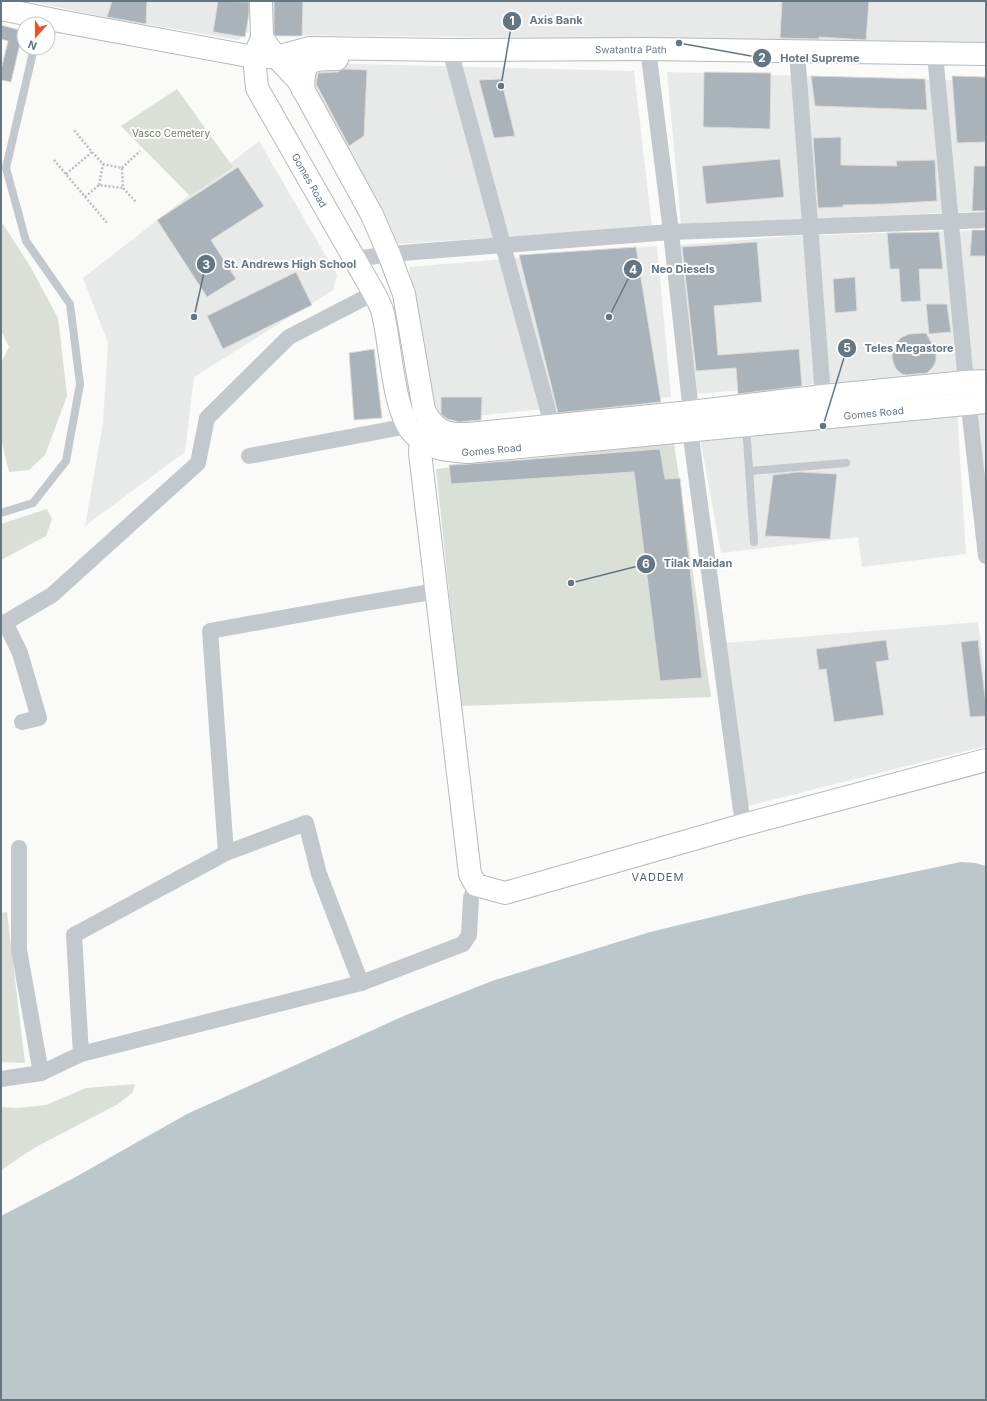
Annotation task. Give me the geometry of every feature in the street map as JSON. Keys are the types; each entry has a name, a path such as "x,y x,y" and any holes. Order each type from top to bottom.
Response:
{"main road":[{"name":"Gomes Road","path":"261,1 257,88 356,259 382,310 397,394 402,413 422,426 439,449 450,452 468,452 554,444 690,421 823,396 976,381"},
{"path":"1,9 24,16"},
{"path":"56,23 258,48 276,57 298,80 372,215 404,294 424,410 420,453 470,874 476,885 505,893 743,825 986,760"},
{"name":"Swatantra Path","path":"276,57 309,48 451,56"},
{"name":"Swatantra Path","path":"936,61 986,54"},
{"name":"Swatantra Path","path":"303,90 307,68 310,63 316,59 451,56 797,58 936,61 986,69"},
{"name":"Gomes Road","path":"422,426 437,429 453,435 552,425 690,421 746,424 977,403"}],"street":[{"path":"451,56 552,425"},
{"path":"649,56 671,232 690,421 743,825"},
{"path":"797,58 823,396"},
{"path":"936,61 950,221 976,381 986,556"},
{"path":"356,259 389,254 671,232 986,220"},
{"path":"22,722 39,718 20,653 3,624 52,595 198,463 207,418 289,337 374,293"},
{"path":"249,456 422,426"},
{"path":"226,853 210,631 437,591"},
{"path":"81,1054 74,935 226,853 306,823 319,874 361,983"},
{"path":"19,848 19,950 41,1073"},
{"path":"1,1079 41,1073 81,1054 361,983 464,944 469,934 471,898 476,885"}],"lane":[{"path":"1,514 33,503 66,461 80,384 70,304 26,241 6,168 32,56"},
{"path":"746,424 754,542"},
{"path":"749,470 846,463"}],"path":[{"path":"74,130 103,164 122,168"},
{"path":"123,188 122,168 140,151"},
{"path":"66,174 92,152"},
{"path":"54,160 108,224"},
{"path":"85,197 99,185 103,164"},
{"path":"99,185 123,188 136,202"}],"shaded area":[{"path":"28,1 245,1 249,31 238,40 95,15"},
{"path":"265,1 986,1 986,42 266,35"},
{"path":"318,63 634,71 652,227 398,244 311,85"},
{"path":"667,72 986,81 986,211 681,225"},
{"path":"259,141 337,275 333,290 194,377 185,452 85,526 103,423 108,343 83,278"},
{"path":"986,230 986,370 695,394 681,245 792,236"},
{"path":"657,246 671,397 431,420 409,267"},
{"path":"957,409 966,554 862,567 858,537 721,553 700,438"},
{"path":"976,409 986,409 986,492"},
{"path":"978,622 986,679 986,746 748,806 725,643"},
{"path":"961,862 975,863 986,866 986,1400 1,1400 1,1216 72,1179 187,1114 406,1015 492,981 650,932 804,895"}],"green space":[{"name":"Vasco Cemetery","path":"177,89 233,167 190,196 121,126"},
{"path":"1,221 30,266 58,318 67,396 45,455 29,470 9,472 1,439 1,363 9,347 1,330"},
{"path":"674,443 711,697 461,706 436,469"},
{"path":"47,509 52,519 46,536 1,560 1,524"},
{"path":"7,912 25,1063 1,1062 1,913"},
{"path":"135,1084 133,1092 118,1104 34,1148 1,1170 1,1107 17,1108 46,1105 86,1088"}],"building":[{"path":"112,1 147,1 146,24 107,17"},
{"path":"218,1 249,2 249,14 245,37 213,32"},
{"path":"274,1 303,1 302,36 276,36 274,34"},
{"path":"782,1 869,1 866,40 819,37 819,39 780,38"},
{"path":"1,25 16,29 17,56 11,82 1,80 1,70 8,41 1,39"},
{"path":"344,69 367,70 364,136 349,146 316,84 318,73 337,72"},
{"path":"704,72 771,73 770,129 703,127"},
{"path":"811,76 925,79 927,110 815,106"},
{"path":"952,76 986,77 986,142 957,143"},
{"path":"501,79 515,136 494,138 479,80"},
{"path":"841,137 841,165 897,166 896,161 935,160 937,201 843,205 843,207 818,208 813,138"},
{"path":"780,159 784,197 706,204 702,166"},
{"path":"974,166 986,166 986,211 972,211"},
{"path":"238,167 264,206 211,240 236,279 207,297 157,220"},
{"path":"972,230 986,230 986,256 970,256"},
{"path":"939,232 943,269 919,269 921,301 901,302 899,269 890,269 887,233"},
{"path":"757,242 762,302 714,306 718,355 799,349 802,386 738,394 736,368 696,371 682,247"},
{"path":"636,247 661,402 558,413 519,255"},
{"path":"296,272 312,305 223,349 207,316"},
{"path":"855,277 857,311 835,313 833,279"},
{"path":"926,304 947,304 951,332 929,334"},
{"path":"926,333 934,347 936,354 936,361 933,367 927,373 902,374 896,369 893,362 893,348 902,337 909,334"},
{"path":"374,349 382,418 354,420 349,353"},
{"path":"441,397 482,397 481,420 460,422 447,419 441,414"},
{"path":"660,449 665,479 680,478 702,678 660,681 634,472 451,484 449,465"},
{"path":"799,472 837,474 830,539 765,536 773,475"},
{"path":"886,640 889,660 876,662 884,715 834,722 826,669 819,670 816,649"},
{"path":"978,640 986,704 986,716 970,717 961,642"}],"place":[{"name":"Hotel Supreme","path":"679,43"},
{"name":"Axis Bank","path":"501,86"},
{"name":"St. Andrews High School","path":"194,317"},
{"name":"Neo Diesels","path":"609,317"},
{"name":"Teles Megastore","path":"823,426"},
{"name":"Tilak Maidan","path":"571,583"}],"district":[{"name":"VADDEM","path":"658,877"}]}
